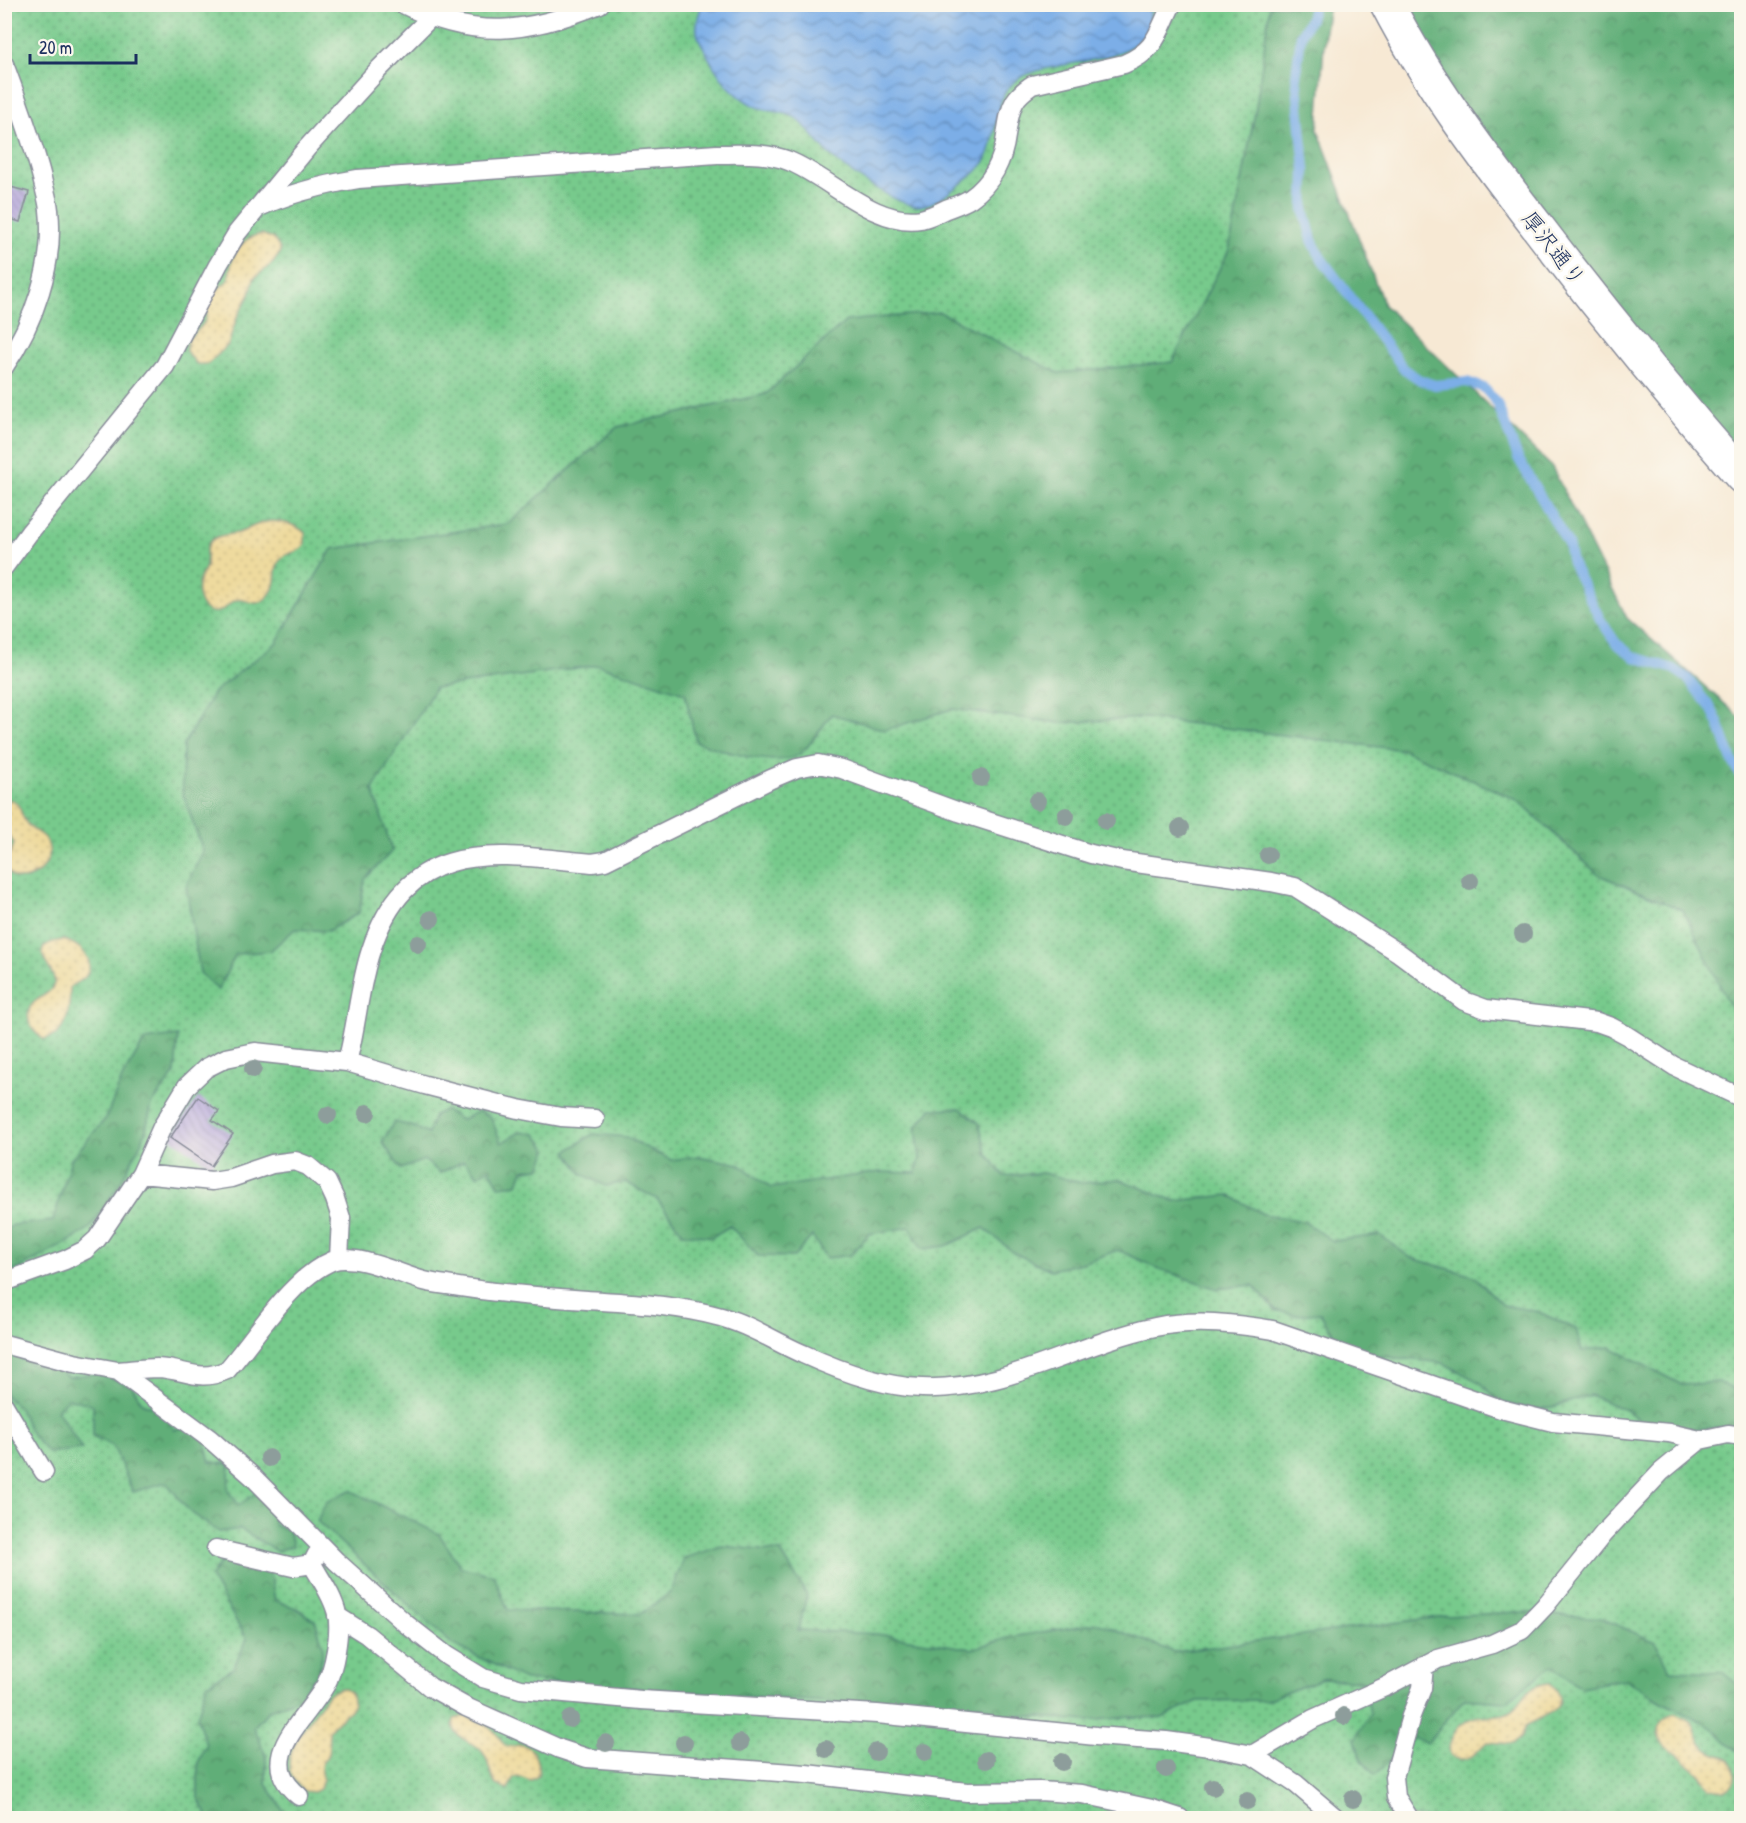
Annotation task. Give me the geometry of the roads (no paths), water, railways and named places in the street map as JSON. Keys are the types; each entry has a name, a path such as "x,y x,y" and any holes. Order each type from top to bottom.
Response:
{"street":[{"name":"厚沢通り","path":"1387,4 1410,49 1492,169 1679,406 1742,477"}],"lane":[{"path":"403,4 430,18 459,26 487,29 519,29 566,18 600,4"},
{"path":"257,208 286,195 317,186 358,179 717,154 762,154 789,161 886,216 920,219 971,198 989,180 1002,156 1010,113 1014,101 1021,93 1042,82 1124,64 1144,54 1155,42 1172,4"},
{"path":"4,567 28,533 165,366 237,233 307,148 378,70 430,18"},
{"path":"4,64 40,170 49,209 50,240 46,268 35,307 4,367"},
{"path":"347,1062 371,950 384,919 400,894 419,875 443,863 469,856 502,855 592,863 605,861 771,778 797,768 818,764 843,770 959,812 1091,854 1122,861 1295,887 1399,953 1464,1000 1486,1009 1611,1026 1674,1066 1742,1098"},
{"path":"4,1282 65,1260 85,1250 98,1239 141,1174 162,1127 187,1086 206,1068 226,1058 255,1052 347,1062 518,1109 561,1117 595,1119"},
{"path":"141,1174 212,1181 231,1178 272,1164 295,1161 308,1166 327,1182 335,1198 341,1218 339,1259"},
{"path":"4,1344 74,1363 118,1371 158,1368 192,1375 213,1376 227,1370 287,1295 312,1273 339,1259 350,1259 424,1281 460,1287 692,1310 750,1326 802,1354 858,1376 918,1388 946,1389 975,1385 1016,1374 1104,1341 1157,1326 1202,1322 1240,1324 1273,1330 1501,1409 1553,1422 1669,1433 1700,1440 1728,1434 1742,1436"},
{"path":"118,1371 210,1439 252,1476 321,1546 406,1624 447,1656 483,1678 521,1689 641,1700 877,1714 1166,1741 1252,1755 1296,1784 1336,1818"},
{"path":"4,1405 44,1472"},
{"path":"1252,1755 1313,1719 1387,1686 1438,1659 1492,1644 1522,1630 1545,1606 1603,1534 1661,1472 1700,1440"},
{"path":"312,1564 321,1546"},
{"path":"216,1549 293,1567 312,1564"},
{"path":"299,1796 288,1787 282,1776 280,1759 286,1742 300,1718 325,1686 336,1647 337,1616 331,1599 312,1564"},
{"path":"337,1616 367,1635 430,1687 466,1707 560,1749 587,1758 806,1774 967,1792 1040,1791 1082,1794 1152,1809 1180,1818"},
{"path":"1409,1818 1396,1797 1394,1778 1411,1716 1422,1688 1424,1666"}],"water":[{"path":"702,5 1149,5 1148,26 1139,41 1122,51 1055,66 1018,79 1003,96 990,151 982,165 943,197 919,206 910,205 886,194 847,169 826,151 796,118 757,107 740,97 713,66 697,33"}],"waterway":[{"path":"1314,4 1310,19 1301,35 1296,75 1305,169 1304,209 1312,240 1321,258 1404,369 1420,380 1435,385 1467,382 1484,388 1497,403 1518,458 1568,544 1572,563 1600,619 1616,643 1634,657 1674,669 1687,678 1711,708 1731,758 1742,778"}]}
